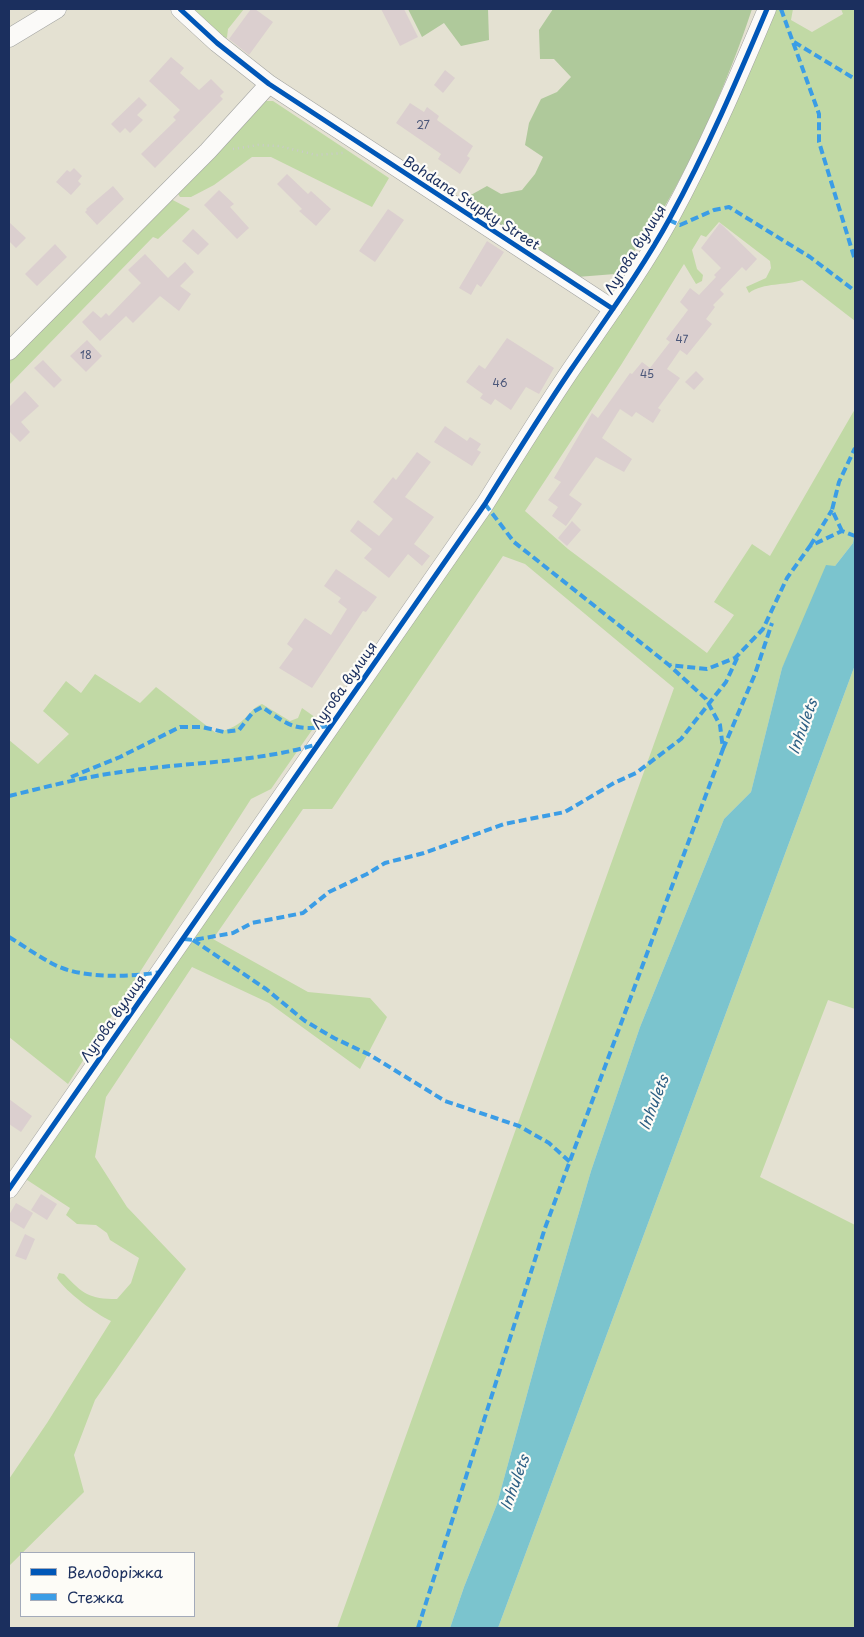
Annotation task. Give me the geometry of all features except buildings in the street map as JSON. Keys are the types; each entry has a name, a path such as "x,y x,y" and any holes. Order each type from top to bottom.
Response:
{"street":[{"path":"9,38 57,9"},
{"name":"Bohdana Stupky Street","path":"180,9 217,43 268,84 612,309"},
{"name":"Лугова вулиця","path":"9,1189 484,504 545,408 612,309 669,220 725,109 767,9"},
{"path":"9,351 208,151 268,84"}],"path":[{"path":"208,151 258,145 278,146 316,156 367,150"}],"green space":[{"path":"188,9 244,9 228,29 227,37 224,41"},
{"path":"408,9 488,9 489,40 461,46 444,23 422,37"},
{"path":"553,9 752,9 721,92 682,176 649,232 615,274 577,277 510,234 469,196 487,186 501,194 522,190 535,174 543,157 525,145 529,123 541,99 557,92 571,77 554,59 540,59 539,30"},
{"path":"772,9 793,9 791,20 812,32 843,14 841,9 855,9 855,321 802,280 761,287 749,293 746,287 766,278 771,268 770,261 719,222 706,237 701,235 692,250 697,269 703,275 702,281 696,284 684,264 621,365 525,511 568,549 707,653 734,615 714,602 752,544 770,556 855,409 855,527 853,543 835,566 782,668 751,792 724,819 640,1027 591,1171 497,1504 450,1628 337,1628 674,688 525,564 503,556 332,809 303,809 213,939 308,992 370,998 387,1017 360,1069 269,1003 192,967 106,1097 95,1157 127,1207 186,1269 95,1400 74,1455 84,1492 23,1552 20,1552 20,1555 9,1566 9,1479 47,1423 111,1321 67,1290 57,1278 59,1273 64,1274 87,1294 100,1298 117,1299 131,1283 139,1258 110,1240 107,1233 96,1225 77,1224 66,1215 70,1208 21,1176 620,307"},
{"path":"264,101 273,101 389,178 372,207 271,157 252,157 214,185 191,197 180,197 175,189"},
{"path":"167,197 190,209 158,239 153,237 9,385 9,354"},
{"path":"855,665 855,1009 828,1000 760,1177 855,1225 855,1628 498,1628"},
{"path":"95,674 140,703 156,687 216,733 237,725 262,704 290,721 298,718 302,708 319,720 271,789 251,799 68,1084 9,1037 9,740 38,764 69,734 43,711 66,681 81,693"}],"water":[{"name":"Inhulets","path":"855,527 855,665 498,1628 450,1628 497,1504 591,1171 640,1027 724,819 751,792 782,668 826,565 835,566 853,543"}],"marked path":[{"path":"781,9 819,114 819,142 855,260"},
{"path":"794,42 855,79"},
{"path":"669,220 680,225 714,210 729,207 810,257 855,291"},
{"path":"842,531 832,510 839,482 855,448"},
{"path":"485,504 514,542 669,665 707,669 735,658 763,629 787,578 810,546 842,531 855,536"},
{"path":"810,546 832,510"},
{"path":"723,749 755,674 772,623"},
{"path":"184,939 193,940 233,933 252,923 303,913 329,892 385,863 424,853 504,824 565,812 614,783 636,773 681,739 726,682 739,654"},
{"path":"418,1628 545,1228 723,749 720,725 706,699 669,665"},
{"path":"71,777 120,757 180,727 202,727 224,732 239,730 253,712 262,707 294,726 309,728 330,726"},
{"path":"9,796 107,774 245,759 318,744"},
{"path":"9,937 55,965 79,973 122,976 161,972"},
{"path":"193,940 266,989 305,1021 334,1038 370,1055 445,1101 519,1126 549,1143 570,1162"}],"cycle path":[{"path":"180,9 217,43 269,84 613,309"},
{"path":"9,1189 485,504 559,387 635,277 659,238 697,167 767,9"}]}
